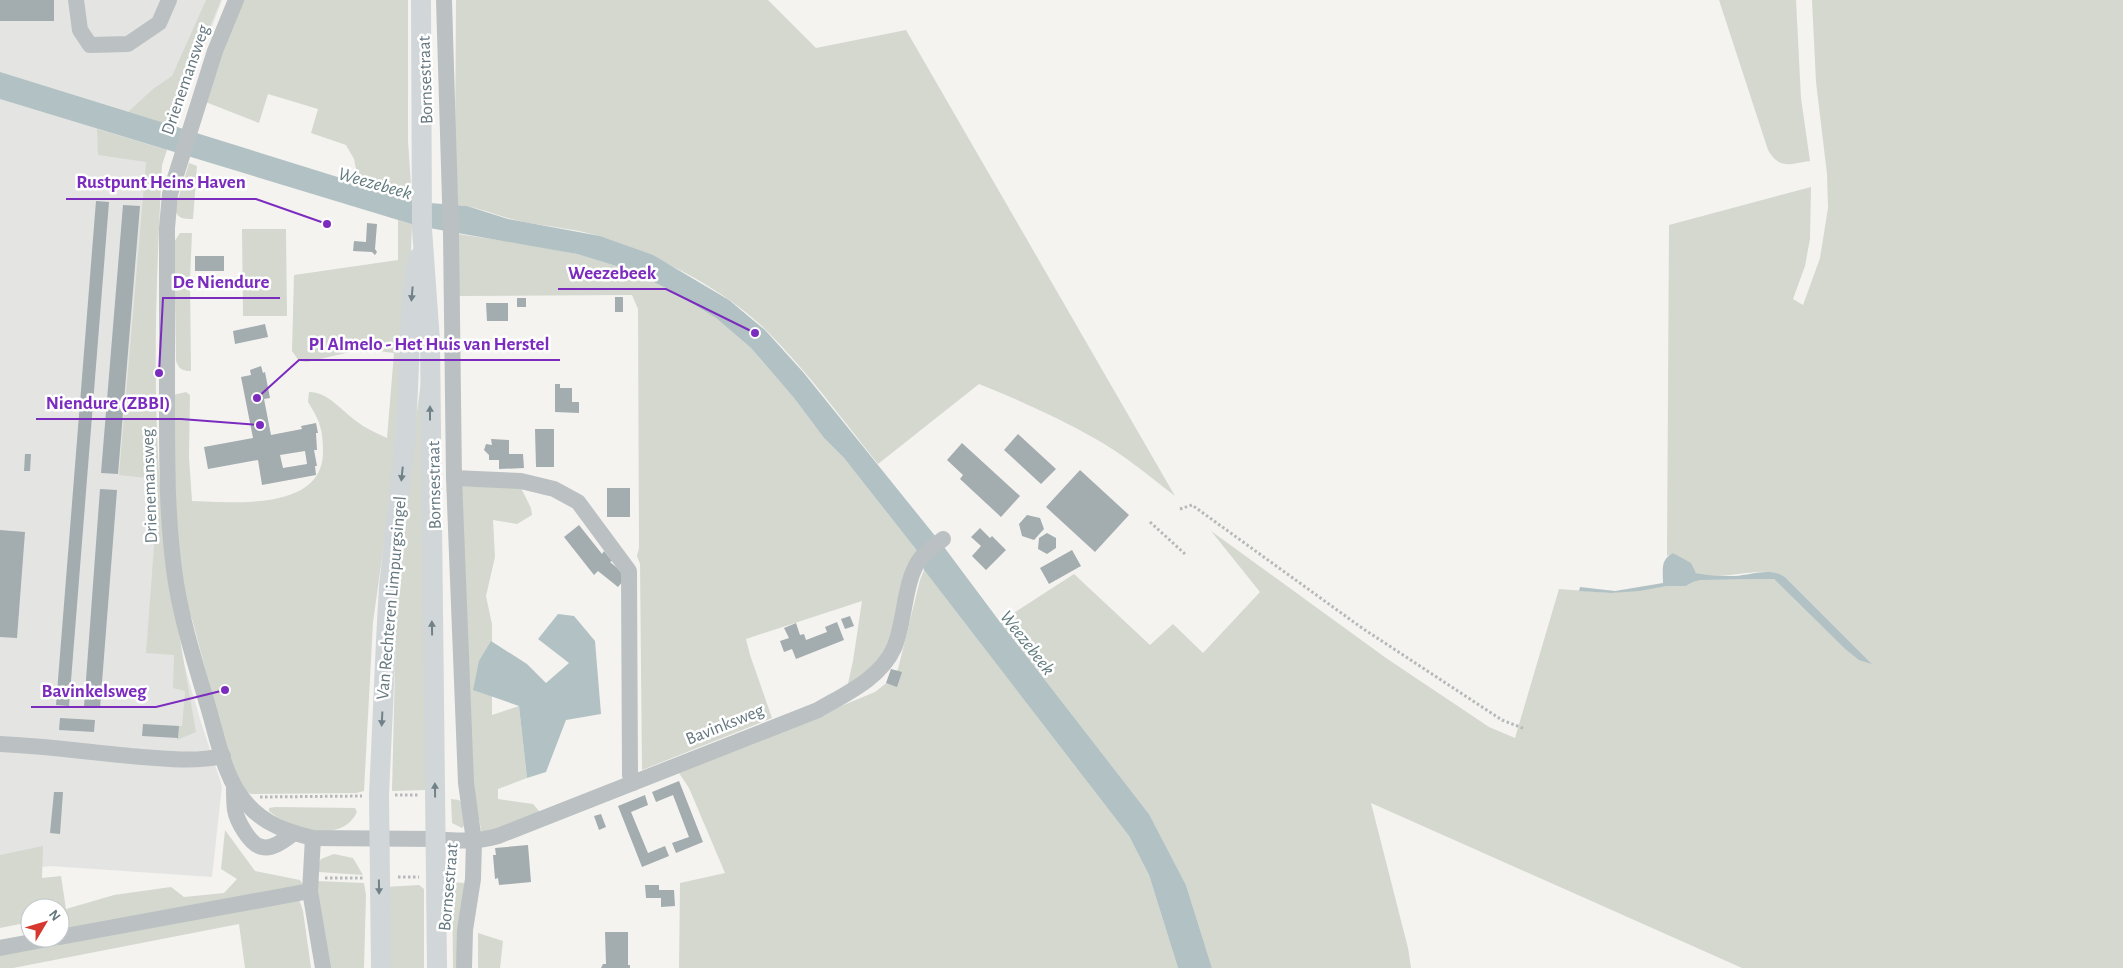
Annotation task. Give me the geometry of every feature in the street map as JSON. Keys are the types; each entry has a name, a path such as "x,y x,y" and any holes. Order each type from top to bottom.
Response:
{"main road":[{"name":"Van Rechteren Limpurgsingel","path":"421,0 422,229 430,341 437,968"},
{"name":"Van Rechteren Limpurgsingel","path":"381,968 378,838 389,586 406,435 412,293 422,229"}],"street":[{"path":"76,0 80,30 90,45 128,44 159,23 169,0"},
{"name":"Drienemansweg","path":"236,0 215,50 170,194 167,228 168,508 176,584 222,756 234,785 246,804 275,826 313,838 378,838"},
{"name":"Bornsestraat","path":"444,0 451,234 454,478 466,783 474,841 473,879 465,930 464,968"},
{"path":"454,478 521,480 554,489 578,502 628,571 630,775 633,783"},
{"name":"Bavinksweg","path":"436,839 474,841 498,836 818,710 856,689 876,673 894,648 914,572 920,559 943,539"},
{"path":"0,744 35,745 67,751 190,761 222,756"},
{"path":"234,785 235,811 241,825 254,844 263,848 277,844 294,833"},
{"path":"313,838 310,891 323,968"},
{"name":"Bornsestraat","path":"378,838 436,839"},
{"path":"70,935 310,891"},
{"path":"0,948 20,944"}],"path":[{"path":"1180,509 1192,505 1370,633 1502,720 1525,729"},
{"path":"1150,522 1185,554"},
{"path":"246,804 258,797 435,795"}],"shaded area":[{"path":"0,0 222,0 151,190 158,498 167,604 199,716 222,786 212,877 50,866 0,874"},
{"path":"206,0 221,0 199,53 174,128 127,113 153,89 172,76"},
{"path":"241,0 408,0 408,141 412,200 359,184 354,159 346,145 311,133 318,109 268,94 259,123 203,101"},
{"path":"456,0 768,0 816,48 906,30 1175,496 1105,444 1038,409 979,384 878,464 796,362 766,330 749,315 710,287 645,253 593,234 534,224 458,205 455,150"},
{"path":"1719,0 1796,0 1801,98 1810,161 1791,164 1781,163 1768,150"},
{"path":"1812,0 2123,0 2123,968 1742,968 1371,803 1408,948 1411,968 1212,968 1186,885 1149,814 1000,622 1074,574 1150,645 1173,624 1203,653 1260,592 1211,531 1386,658 1489,727 1515,738 1559,589 1611,593 1667,586 1686,586 1701,580 1774,579 1844,648 1871,663 1785,577 1776,573 1766,572 1719,576 1708,575 1694,572 1674,553 1667,556 1669,225 1811,187 1810,239 1805,266 1793,299 1803,305 1820,258 1828,208 1827,174 1816,82"},
{"path":"0,72 418,202 467,206 508,219 600,236 653,255 729,300 765,330 803,372 944,547 1149,814 1186,885 1212,968 1178,968 1149,875 1129,836 924,570 918,552 844,458 824,438 794,398 751,348 716,318 670,290 626,269 577,254 418,226 0,99"},
{"path":"97,129 167,150 162,165 158,254 156,388 159,477 166,548 196,732 177,740 177,726 182,726 185,691 173,688 174,655 146,653 158,493 146,491 146,478 119,475 146,162 98,155"},
{"path":"189,163 197,166 193,219 179,217 175,209"},
{"path":"398,220 412,224 407,354 400,430 373,622 364,791 356,793 251,794 247,792 239,778 227,751 192,619 183,595 177,559 173,395 186,392 190,395 189,457 192,501 251,502 292,494 308,485 319,471 323,452 320,426 308,402 309,392 328,398 359,424 387,438 394,353 363,349 307,362 299,361 292,351 294,275 398,260"},
{"path":"242,229 286,229 287,316 243,316"},
{"path":"180,233 192,233 190,279 191,371 181,369 176,361 174,242"},
{"path":"458,234 577,254 626,269 670,290 716,318 751,348 794,398 824,438 844,458 918,552 888,648 878,667 847,688 862,601 746,639 772,718 642,770 640,564 637,556 639,548 638,309 632,295 458,296"},
{"path":"422,374 428,790 392,791 397,584"},
{"path":"460,486 521,488 531,508 532,515 517,524 493,520 495,557 486,596 492,624 492,715 519,706 527,778 498,789 498,799 533,804 540,812 482,835 473,786"},
{"path":"1673,553 1691,563 1696,573 1735,576 1773,572 1785,577 1872,664 1859,660 1844,648 1774,579 1701,580 1686,586 1667,586 1611,593 1579,591 1580,587 1615,591 1663,583 1664,562"},
{"path":"924,570 1129,836 1149,875 1178,968 679,968 680,883 725,873 689,788 679,773 875,692 889,681 898,669"},
{"path":"558,614 574,616 595,641 601,714 566,720 546,772 527,778 519,706 473,690 479,661 491,641 527,664 546,683 569,663 538,639"},
{"path":"451,799 459,800 462,804 465,825 462,828 452,823"},
{"path":"269,808 355,808 357,812 350,822 340,828 328,831 315,831 278,818 269,811"},
{"path":"225,830 255,871 300,880 306,889 70,929 70,908 114,895 171,887 184,897 224,893 237,879 221,869"},
{"path":"43,846 42,878 61,876 64,898 20,898 20,924 0,928 0,855"},
{"path":"334,854 353,858 363,875 319,872 318,865 321,859"},
{"path":"317,881 364,883 366,895 364,968 329,968 322,931"},
{"path":"452,882 464,883 467,887 457,968 453,968"},
{"path":"419,885 424,889 424,968 388,968 385,887"},
{"path":"299,899 303,911 311,968 245,968 239,924 13,968 0,968 0,953 28,948 70,948 70,940"},
{"path":"478,933 503,941 500,968 478,968"}],"building":[{"path":"0,0 54,0 54,21 0,21"},
{"path":"96,201 109,202 69,706 56,705"},
{"path":"123,205 140,206 118,474 101,473"},
{"path":"367,223 377,224 375,249 377,252 375,255 372,252 353,251 354,241 366,242"},
{"path":"195,256 224,256 224,271 195,271"},
{"path":"615,297 623,297 623,312 615,312"},
{"path":"517,298 526,298 526,307 517,307"},
{"path":"486,303 508,303 508,321 487,321"},
{"path":"265,324 268,337 235,344 233,331"},
{"path":"261,366 263,373 265,372 270,398 264,399 271,435 302,429 301,426 316,423 318,433 316,433 317,450 314,450 317,466 315,466 316,475 262,485 258,460 208,469 204,447 253,438 241,377 251,375 250,370","holes":["305,451 307,464 283,468 280,455"]},
{"path":"555,384 560,384 560,388 572,388 572,402 579,402 579,413 555,412"},
{"path":"535,429 554,429 554,467 536,467"},
{"path":"1018,434 1056,469 1041,484 1004,450"},
{"path":"491,439 509,440 509,454 523,454 524,468 499,469 499,460 489,460 489,455 484,450 486,444 492,445"},
{"path":"962,443 1020,496 1001,517 960,479 963,475 947,460"},
{"path":"25,454 31,454 30,471 24,471"},
{"path":"1080,470 1129,515 1095,552 1046,507"},
{"path":"607,488 630,488 630,517 607,517"},
{"path":"100,489 117,490 100,708 84,707"},
{"path":"1027,515 1040,518 1044,529 1034,540 1022,536 1019,524"},
{"path":"579,525 602,554 604,551 612,561 610,562 627,576 618,587 598,571 594,575 564,537"},
{"path":"980,528 990,538 992,536 1006,550 986,570 972,556 981,546 971,537"},
{"path":"0,530 25,532 17,638 0,637"},
{"path":"1047,533 1056,538 1056,548 1047,554 1038,549 1039,538"},
{"path":"1072,550 1081,566 1049,584 1040,568"},
{"path":"850,616 854,626 845,629 841,619"},
{"path":"837,622 844,640 796,659 792,649 784,652 780,641 789,638 784,628 796,623 800,635 804,634 806,640 827,632 825,627"},
{"path":"891,669 902,672 897,687 886,683"},
{"path":"60,718 95,720 94,732 59,730"},
{"path":"143,724 179,726 178,738 142,736"},
{"path":"679,781 703,842 676,853 672,843 689,837 673,795 656,802 652,792"},
{"path":"54,792 63,792 60,834 50,833"},
{"path":"645,795 648,805 631,812 648,853 665,846 669,856 642,867 618,806"},
{"path":"601,814 606,827 599,830 594,816"},
{"path":"528,845 531,882 499,885 498,878 495,879 493,855 496,855 495,848"},
{"path":"645,885 659,885 659,890 674,890 675,906 661,907 661,898 646,898"},
{"path":"605,932 628,932 628,965 630,965 630,968 601,968 603,964 606,964"}],"place":[{"name":"Rustpunt Heins Haven","path":"327,224"},
{"name":"Weezebeek","path":"755,333"},
{"name":"De Niendure","path":"159,373"},
{"name":"PI Almelo - Het Huis van Herstel","path":"257,398"},
{"name":"Niendure (ZBBI)","path":"260,425"},
{"name":"Bavinkelsweg","path":"225,690"}]}
